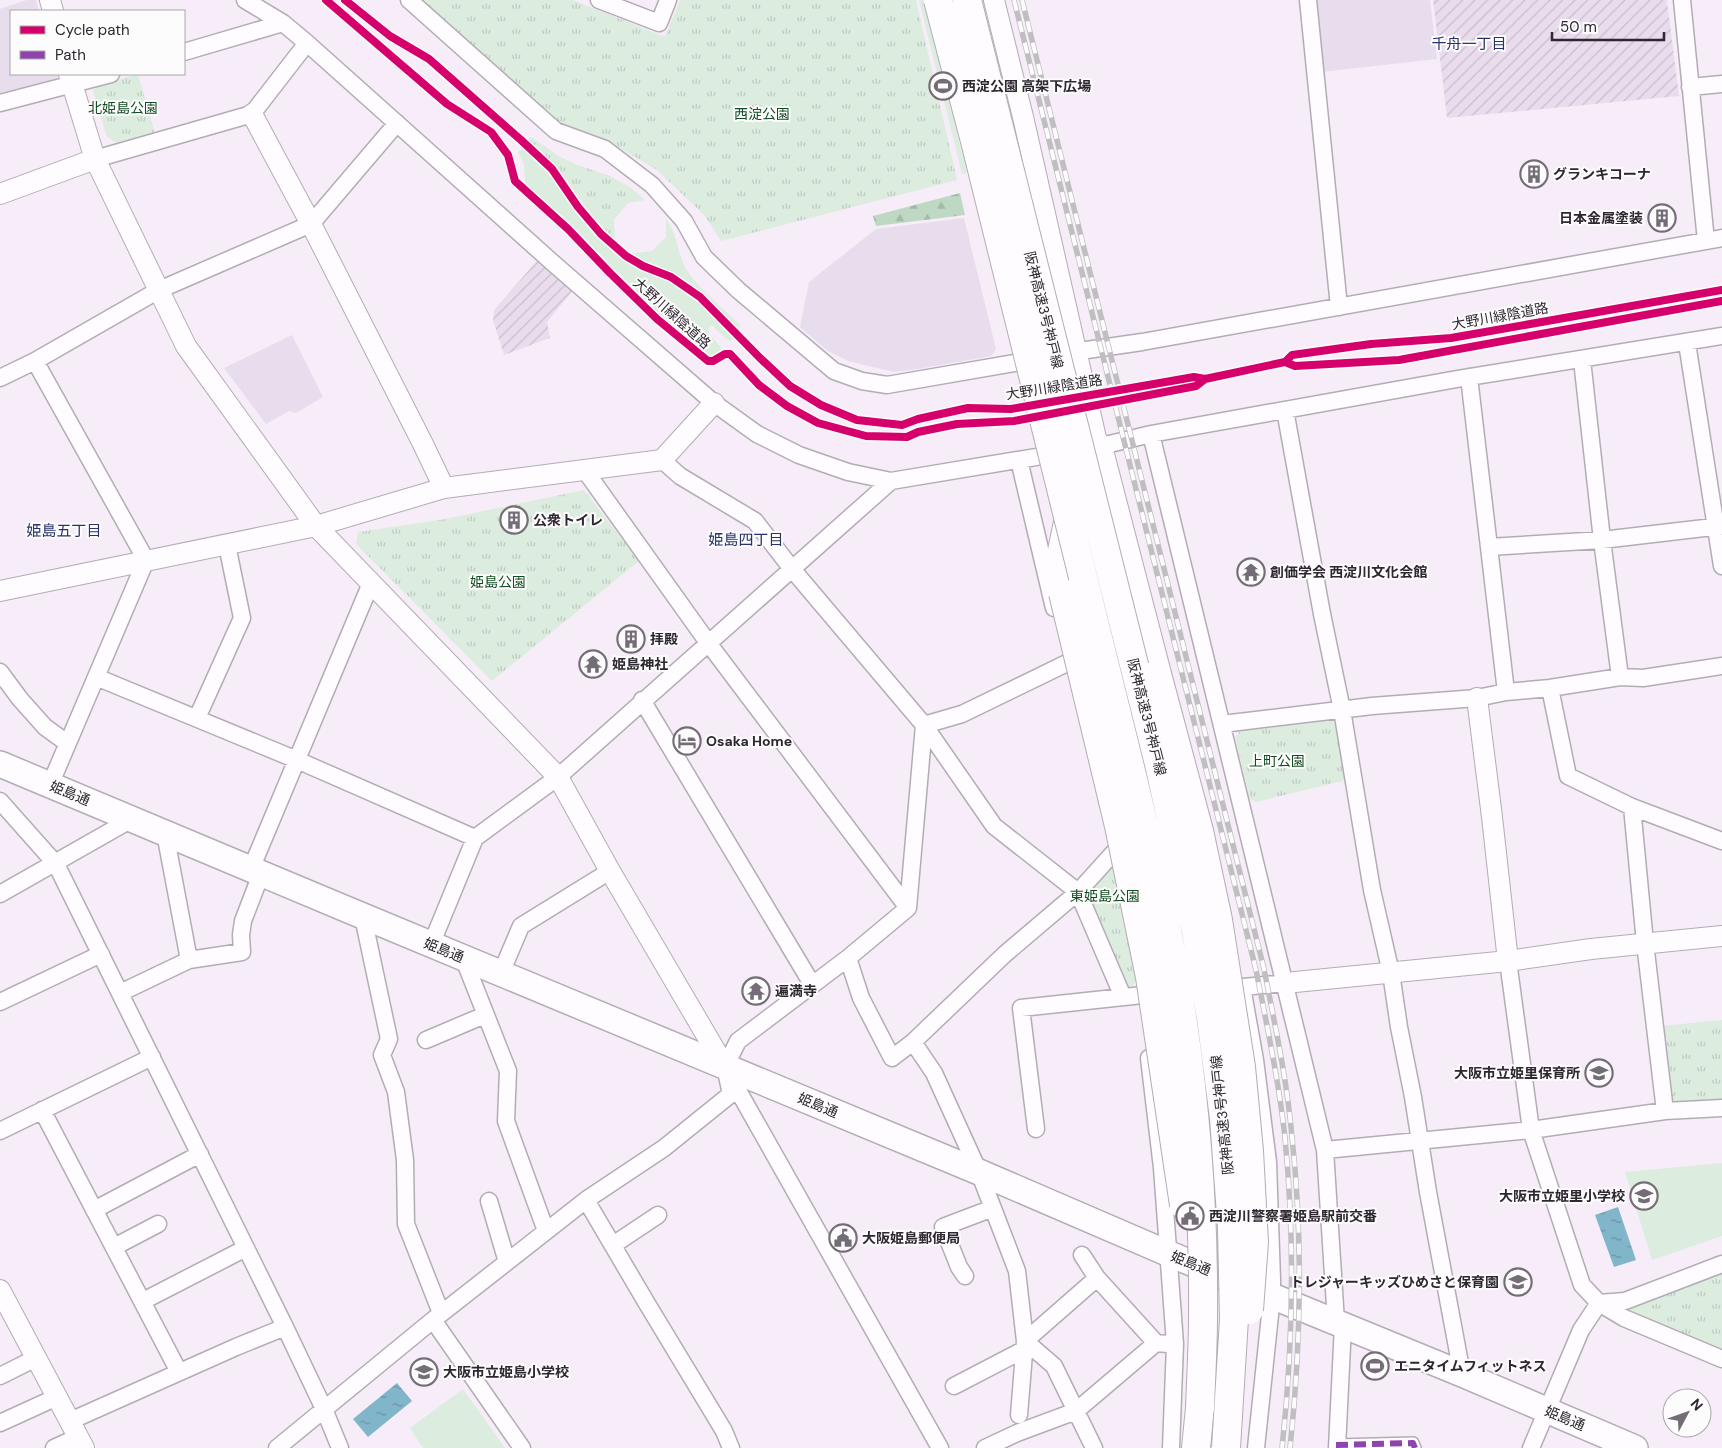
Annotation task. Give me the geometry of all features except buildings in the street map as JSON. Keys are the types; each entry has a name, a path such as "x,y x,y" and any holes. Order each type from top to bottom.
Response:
{"highway":[{"name":"阪神高速3号神戸線","path":"938,0 975,141 1133,780 1168,935 1183,1022 1194,1118 1201,1212 1203,1317 1200,1408 1196,1448"},
{"name":"阪神高速3号神戸線","path":"967,0 1159,764 1196,931 1211,1018 1224,1118 1232,1228 1234,1320 1226,1448"},
{"path":"1097,441 1073,498 1062,550 1063,593 1119,826 1150,978 1183,1201 1200,1408"},
{"path":"1097,441 1199,831 1218,920 1241,1067 1249,1151 1254,1242 1248,1320 1234,1448"}],"main road":[{"name":"姫島通","path":"0,764 1635,1448"}],"street":[{"path":"244,0 283,23 308,44 553,263 714,403 756,434 799,456 848,472 890,481 1019,460 1097,441 1152,434 1469,377 1722,336"},
{"path":"409,0 556,132 605,149 652,186 684,220 704,257 738,290 834,371 862,381 887,384 1003,365 1078,357 1142,342 1714,240 1690,87 1682,0"},
{"path":"599,0 659,24 668,0"},
{"path":"994,0 1024,117 1097,441"},
{"path":"1308,0 1339,307"},
{"path":"185,52 283,23"},
{"path":"0,194 95,159 252,114 308,44"},
{"path":"0,103 70,79 102,75"},
{"path":"70,79 95,159 186,346 316,526 558,777 610,871 725,1067 940,1448"},
{"path":"1690,87 1722,84"},
{"path":"252,114 311,224 444,488"},
{"path":"0,378 35,361 159,290 311,224 397,123"},
{"path":"1687,342 1719,527 1722,566"},
{"path":"1582,360 1602,540 1620,677"},
{"path":"35,361 146,560"},
{"path":"1469,377 1506,692"},
{"path":"0,591 316,526 444,488 662,460 714,403"},
{"path":"1285,410 1322,614 1342,710 1372,890 1390,973 1462,1374"},
{"path":"1152,434 1325,1150 1339,1324 1336,1447 1413,1443 1415,1448"},
{"path":"662,460 680,476 755,521 792,569 924,725 994,826 1027,850 1078,892 1122,997"},
{"path":"1019,460 1110,841 1119,859 1145,982 1141,995 1162,1168 1175,1344 1171,1448"},
{"path":"584,469 709,644 908,908"},
{"path":"431,945 475,838 558,777 642,700 709,644 890,481"},
{"path":"1489,547 1602,540 1719,527"},
{"path":"197,718 242,618 227,545"},
{"path":"50,785 146,560"},
{"path":"120,993 189,960 242,952 241,936 243,921 256,872 297,760 371,583"},
{"path":"924,725 962,714 1067,663"},
{"path":"1222,724 1342,710 1477,698 1506,692 1550,688 1620,677 1643,678 1722,666"},
{"path":"0,672 45,727 67,743"},
{"path":"96,676 297,760 475,838"},
{"path":"1550,688 1568,776 1632,807 1722,841"},
{"path":"1477,698 1508,961 1531,1130 1582,1285 1599,1303 1624,1318 1722,1359"},
{"path":"642,700 812,984"},
{"path":"277,1448 437,1316 546,1231 586,1200 664,1148 731,1094 725,1067 738,1041 848,958 908,908 924,725"},
{"path":"0,801 56,864 285,1327 324,1409 340,1448"},
{"path":"1632,807 1645,943 1665,1111"},
{"path":"0,894 132,820"},
{"path":"165,833 189,960"},
{"path":"848,958 861,998 892,1058 913,1042 1005,954 1078,892 1115,850"},
{"path":"501,973 521,926 610,871"},
{"path":"363,917 389,1039 382,1055 396,1092 405,1160 406,1224 437,1316 522,1448"},
{"path":"1036,1129 1021,1008 1508,961 1645,943 1722,936"},
{"path":"0,1002 101,954"},
{"path":"462,958 508,1071 506,1121 546,1231"},
{"path":"1242,987 1256,1060 1268,1162 1272,1296 1256,1448"},
{"path":"426,1040 485,1015"},
{"path":"913,1042 934,1073 979,1172 1017,1271 1025,1345 1019,1415"},
{"path":"0,1131 152,1057"},
{"path":"1325,1150 1531,1130 1665,1111 1722,1108"},
{"path":"42,1110 179,1372"},
{"path":"94,1210 200,1154"},
{"path":"586,1200 724,1431 731,1448"},
{"path":"489,1201 507,1262"},
{"path":"965,1276 959,1267 943,1227 993,1208"},
{"path":"613,1245 658,1215"},
{"path":"114,1248 158,1224"},
{"path":"142,1302 246,1248"},
{"path":"1082,1255 1097,1278 1156,1343"},
{"path":"1599,1303 1625,1301 1722,1264"},
{"path":"954,1386 1025,1345 1097,1278"},
{"path":"0,1290 6,1315 36,1358 78,1435"},
{"path":"1531,1448 1581,1330 1599,1303"},
{"path":"54,1448 179,1372 285,1327"},
{"path":"985,1448 1017,1432 1076,1411 1156,1343 1175,1344"},
{"path":"1025,1345 1054,1366 1094,1448"},
{"path":"0,1376 36,1358"},
{"path":"0,1423 57,1397"}],"shaded area":[{"path":"27,0 36,0 39,10 10,10 10,75 57,75 58,77 51,81 0,96 0,9"},
{"path":"1313,0 1430,0 1437,59 1321,72"},
{"path":"1433,0 1667,0 1679,96 1447,118"},
{"path":"964,218 996,349 991,356 894,372 848,361 828,351 800,327 809,282 876,229"},
{"path":"542,260 574,289 547,322 550,338 504,355 493,320 494,310 536,262"},
{"path":"292,335 323,397 296,413 289,411 266,424 224,368"}],"green space":[{"name":"西淀公園","path":"422,0 573,0 665,37 680,0 916,0 957,180 721,241 705,216 657,170 613,144 560,123"},
{"name":"西淀公園 高架下広場","path":"919,0 925,0 967,173 962,174"},
{"name":"北姫島公園","path":"138,75 155,133 117,143 107,137 93,91 96,86"},
{"path":"533,138 557,155 575,164 610,176 631,188 645,200 628,203 614,220 615,238 618,243 595,220 546,158 530,143 528,139"},
{"path":"524,148 549,174 606,244 631,264 677,285 695,298 720,321 734,338 730,341 712,325 708,329 710,335 721,347 721,352 712,358 695,347 620,278 596,251 529,192 525,182 524,164 518,152"},
{"path":"960,193 965,215 876,226 873,216"},
{"path":"666,219 675,235 688,272 701,288 740,325 740,328 736,327 687,284 665,270 633,255 635,253 652,251 666,237"},
{"name":"姫島公園","path":"584,490 639,561 492,681 356,544 358,532 440,520"},
{"name":"上町公園","path":"1327,717 1337,725 1346,776 1343,781 1256,802 1250,799 1235,737 1241,730"},
{"name":"東姫島公園","path":"1111,864 1115,864 1137,980 1131,987 1121,981 1084,893"},
{"path":"1722,1020 1722,1099 1678,1104 1668,1096 1661,1026"},
{"path":"1722,1163 1722,1236 1652,1260 1625,1172"},
{"path":"1722,1270 1722,1352 1625,1312 1625,1304"},
{"path":"463,1389 505,1448 423,1448 410,1428"}],"water":[{"path":"1618,1207 1636,1260 1614,1267 1595,1215"},
{"path":"397,1383 412,1401 368,1437 353,1419"}],"railway":[{"path":"1014,0 1256,970 1272,1054 1285,1138 1291,1254 1289,1371 1282,1448"},
{"path":"1022,0 1264,969 1280,1053 1287,1095 1296,1176 1299,1254 1298,1332 1290,1448"}],"marked path":[{"path":"1336,1445 1413,1443 1415,1448"}],"cycle path":[{"name":"大野川緑陰道路","path":"326,0 447,104 491,132 508,155 515,181 568,229 657,319 708,361 713,361 725,354 730,354 759,385 787,406 818,423 866,436 907,437 918,432 957,424 1014,421 1196,386 1205,379"},
{"name":"大野川緑陰道路","path":"345,0 390,36 429,59 521,140 552,169 578,207 601,234 626,256 643,266 671,277 700,297 790,386 821,405 857,420 902,425 918,419 968,408 1011,409 1194,377 1205,379 1285,362 1292,355 1371,344 1451,338 1722,290"},
{"path":"1285,362 1295,366 1399,360 1722,301"}],"place":[{"name":"西淀公園 高架下広場","path":"943,86"},
{"name":"グランキコーナ","path":"1534,174"},
{"name":"日本金属塗装","path":"1662,218"},
{"name":"公衆トイレ","path":"514,520"},
{"name":"創価学会 西淀川文化会館","path":"1251,572"},
{"name":"拝殿","path":"631,639"},
{"name":"姫島神社","path":"593,664"},
{"name":"Osaka Home","path":"687,741"},
{"name":"遍満寺","path":"756,991"},
{"name":"大阪市立姫里保育所","path":"1599,1073"},
{"name":"大阪市立姫里小学校","path":"1644,1196"},
{"name":"西淀川警察署姫島駅前交番","path":"1190,1216"},
{"name":"大阪姫島郵便局","path":"843,1238"},
{"name":"トレジャーキッズひめさと保育園","path":"1518,1282"},
{"name":"エニタイムフィットネス","path":"1375,1366"},
{"name":"大阪市立姫島小学校","path":"424,1372"}],"district":[{"name":"千舟一丁目","path":"1469,44"},
{"name":"姫島五丁目","path":"64,531"},
{"name":"姫島四丁目","path":"746,540"}]}
